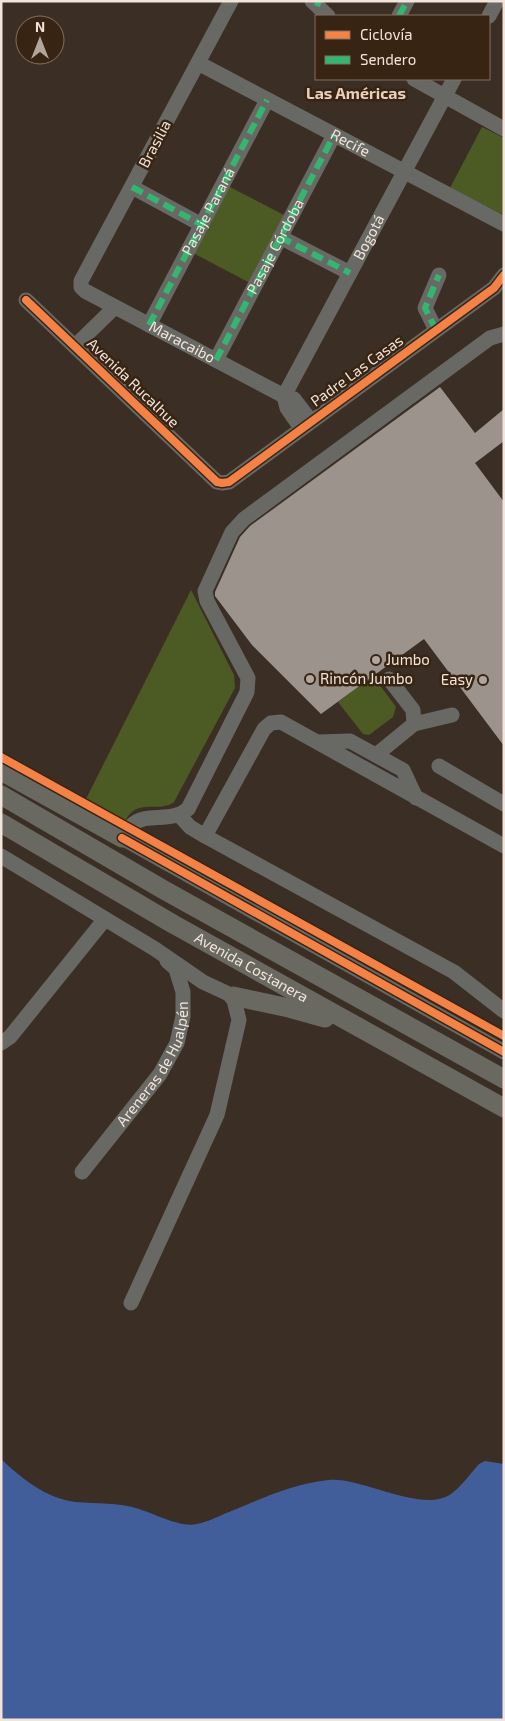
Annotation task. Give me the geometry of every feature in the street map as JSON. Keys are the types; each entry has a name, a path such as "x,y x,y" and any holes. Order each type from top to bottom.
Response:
{"main road":[{"path":"1,771 122,838"},
{"name":"Avenida Costanera","path":"1,795 164,890 504,1079"},
{"name":"Avenida Costanera","path":"1,824 116,892 364,1032 504,1108"},
{"path":"233,996 312,1014 364,1032"}],"street":[{"name":"Brasilia","path":"81,287 81,281 231,1"},
{"path":"400,15 407,1"},
{"path":"490,15 497,1"},
{"name":"Recife","path":"198,63 504,224"},
{"path":"416,80 504,129"},
{"name":"Bogotá","path":"284,396 453,80"},
{"name":"Pasaje Paraná","path":"149,326 267,100"},
{"name":"Pasaje Córdoba","path":"216,360 334,135"},
{"path":"132,187 202,225"},
{"path":"280,237 350,273"},
{"path":"436,330 425,308 439,274"},
{"name":"Padre Las Casas","path":"222,483 229,482 494,288 504,276"},
{"name":"Maracaibo","path":"81,287 85,292 284,396"},
{"name":"Avenida Rucalhue","path":"26,300 217,482 222,483"},
{"path":"74,346 115,307"},
{"path":"504,334 490,338 244,519 232,532 205,591 207,602 246,672 248,678 247,692 188,809 180,816 140,820 132,825 122,838 504,1052"},
{"path":"284,396 287,408 306,425"},
{"path":"390,679 413,710 414,724"},
{"path":"376,755 414,724 452,714"},
{"path":"205,836 264,730 271,723 280,722 504,846"},
{"path":"316,742 350,741 403,770 416,798"},
{"path":"439,766 504,804"},
{"path":"180,816 190,826 205,836 454,972 504,1011"},
{"path":"1,856 105,919 203,982 233,996 239,1020 217,1116 131,1303"},
{"path":"1,1043 10,1037 105,919"},
{"name":"Areneras de Hualpén","path":"82,1172 160,1074 178,1043 183,1016 183,992 176,970 154,950"}],"green space":[{"path":"482,127 504,138 504,215 450,188"},
{"path":"228,186 286,216 250,283 193,253"},
{"path":"191,590 234,675 235,688 174,802 169,805 135,809 121,826 83,805"},
{"path":"373,676 396,707 393,717 369,735 363,734 338,702"}],"water":[{"path":"1,1459 17,1474 44,1492 64,1500 131,1507 191,1525 201,1523 290,1488 329,1480 358,1484 408,1498 439,1499 455,1491 479,1464 485,1461 504,1464 504,1720 1,1720"}],"building":[{"path":"440,387 475,433 504,409 504,441 475,463 504,502 504,746 424,639 321,714 252,645 215,596 215,592 240,537 250,526"}],"marked path":[{"path":"317,6 319,1"},
{"path":"400,15 407,1"},
{"path":"149,325 267,100"},
{"path":"216,360 334,135"},
{"path":"132,187 202,225"},
{"path":"280,237 350,273"},
{"path":"436,330 425,308 439,275"}],"cycle path":[{"path":"26,300 217,482 222,483 229,482 494,288 504,275"},
{"path":"1,757 504,1036"},
{"path":"122,838 504,1052"}],"place":[{"name":"Jumbo","path":"376,660"},
{"name":"Rincón Jumbo","path":"310,679"},
{"name":"Easy","path":"483,680"}],"district":[{"name":"Las Américas","path":"356,93"}]}
